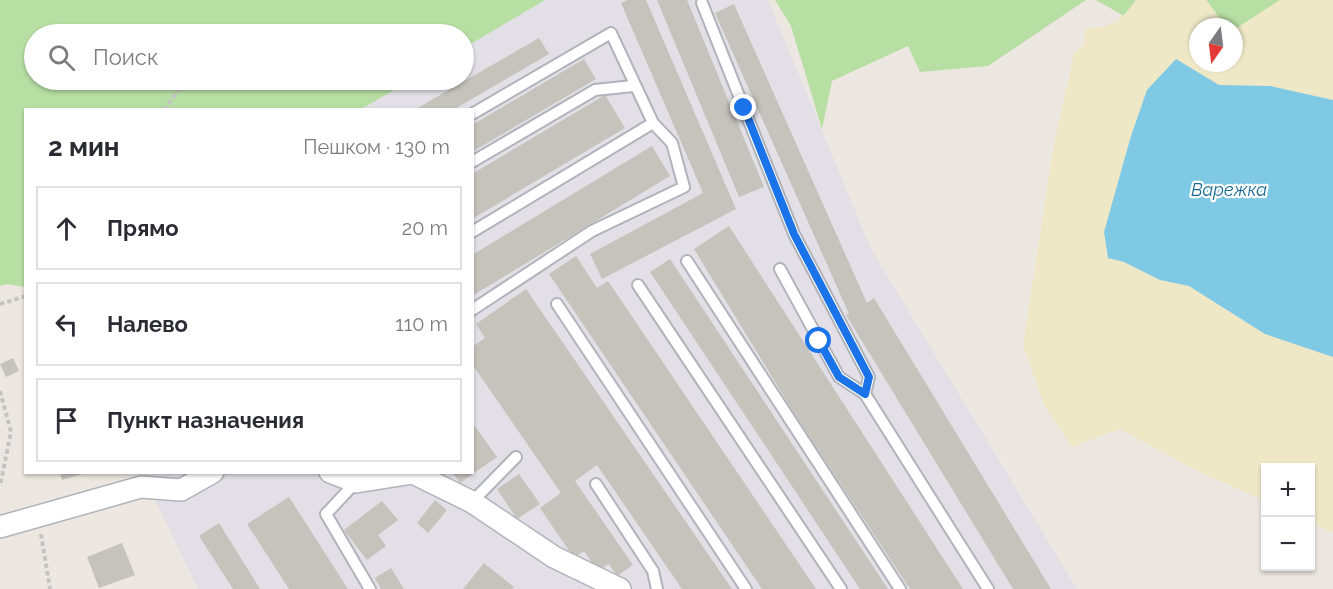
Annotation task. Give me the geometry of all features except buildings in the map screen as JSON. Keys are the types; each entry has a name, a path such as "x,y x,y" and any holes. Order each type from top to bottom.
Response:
{"street":[{"path":"0,527 39,516 141,479 181,490 209,474"},
{"path":"335,474 356,482 407,474"},
{"path":"415,474 472,502 554,557 620,589"}],"lane":[{"path":"702,3 794,234 869,377 865,394"},
{"path":"474,113 611,33 633,86 653,123 672,143 684,187 592,231 474,309"},
{"path":"474,161 595,90 633,86"},
{"path":"474,231 653,123"},
{"path":"687,261 900,589"},
{"path":"780,269 839,377 865,394 987,589"},
{"path":"638,285 841,589"},
{"path":"557,304 746,589"},
{"path":"472,502 516,457"},
{"path":"356,482 326,514 370,589"},
{"path":"596,484 653,571 657,589"}],"path":[{"path":"165,108 179,90"},
{"path":"0,304 24,297"},
{"path":"0,391 11,432 0,486"},
{"path":"39,516 42,549 50,589"}],"shaded area":[{"path":"545,0 768,0 871,249 1077,589 198,589 142,474 474,474 474,108 363,108 394,90 474,90 474,42"}],"green space":[{"path":"0,0 545,0 474,42 474,24 24,24 24,90 394,90 363,108 24,108 24,287 6,284 0,286"},
{"path":"775,0 1086,0 988,66 920,72 908,46 832,81 822,129 791,26"},
{"path":"1096,0 1136,0 1124,16"},
{"path":"1206,0 1280,0 1243,24 1243,18 1219,18"}],"sand":[{"path":"1136,0 1206,0 1219,18 1189,18 1189,67 1175,59 1108,258 1124,262 1160,280 1189,286 1265,334 1333,357 1333,533 1315,524 1315,463 1261,463 1261,499 1193,469 1120,429 1072,447 1044,405 1023,345 1053,149 1074,53 1083,46 1086,28 1109,25 1125,14"},
{"path":"1280,0 1333,0 1333,100 1270,86 1219,85 1197,72 1243,72 1243,24"}],"water":[{"name":"Варежка","path":"1176,59 1189,67 1189,72 1198,72 1219,85 1270,86 1333,100 1333,357 1265,334 1189,286 1160,280 1124,262 1108,258 1104,232 1131,136 1147,90"}],"route":[{"path":"744,108 794,234 869,377 865,394 839,377 819,341"}]}
